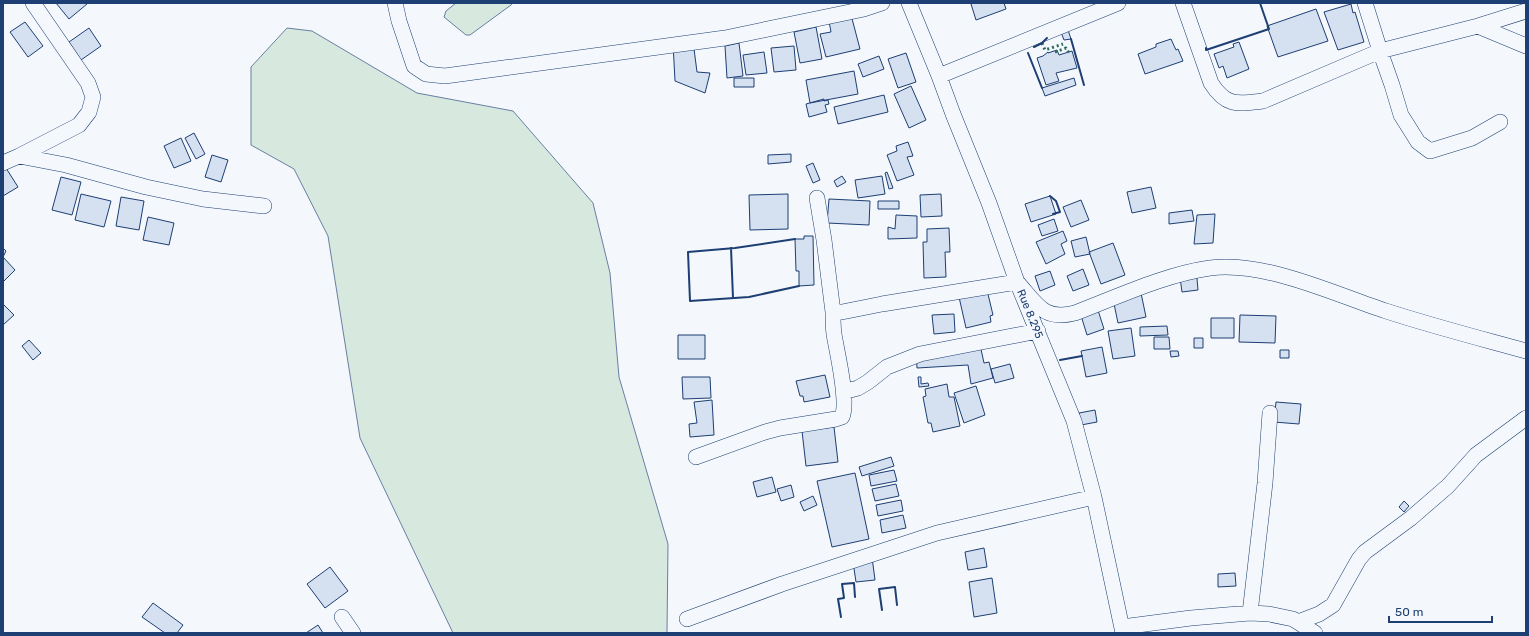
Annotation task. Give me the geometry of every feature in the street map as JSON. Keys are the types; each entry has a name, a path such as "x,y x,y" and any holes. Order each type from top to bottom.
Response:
{"street":[{"path":"3,163 79,125 89,112 93,97 88,83 33,3"},
{"path":"395,3 399,21 414,66 426,74 445,76 725,38 864,9 882,3"},
{"name":"Rue 8.295","path":"909,3 989,202 1017,282 1074,421 1094,497 1123,630"},
{"path":"939,76 1118,3"},
{"path":"1183,3 1211,83 1218,94 1230,101 1244,103 1263,100 1380,51 1478,26 1526,11"},
{"path":"1365,3 1401,115 1418,142 1430,151 1472,138 1500,122"},
{"path":"1478,26 1526,46"},
{"path":"19,156 66,165 146,187 203,199 264,206"},
{"path":"696,457 765,432 842,417 844,412 843,392 834,332 824,240 817,198"},
{"path":"833,312 842,312 1017,282 1044,311 1052,315 1063,316 1182,273 1212,268 1247,268 1284,276 1386,311 1526,351"},
{"path":"843,392 858,388 887,367 920,354 1038,331"},
{"path":"1250,613 1265,483 1270,413"},
{"path":"1298,622 1319,614 1333,605 1359,559 1365,552 1411,518 1442,491 1476,455 1526,418"},
{"path":"687,619 782,584 937,533 1094,497"},
{"path":"1123,630 1191,618 1250,613 1269,614 1293,619 1315,633"},
{"path":"342,617 353,633"}],"shaded area":[{"path":"456,3 513,3 470,35 466,35 444,17 446,11"},
{"path":"287,28 312,31 417,93 513,111 593,203 610,273 619,377 668,544 667,633 453,633 360,438 328,236 294,169 251,145 251,67"}],"building":[{"path":"56,3 86,3 87,4 69,19"},
{"path":"1004,3 1006,9 976,20 971,4"},
{"path":"1351,4 1364,42 1338,50 1324,12"},
{"path":"1316,9 1328,41 1278,57 1267,26"},
{"path":"850,11 860,49 826,57 820,34 831,32 828,16"},
{"path":"25,22 43,46 28,57 10,32"},
{"path":"1066,24 1071,39 1064,40 1059,27"},
{"path":"816,27 822,59 800,63 794,32"},
{"path":"89,28 101,46 81,60 69,42"},
{"path":"1171,39 1176,50 1178,49 1183,61 1145,74 1138,54 1156,47 1156,44"},
{"path":"693,41 697,72 710,73 705,93 675,81 673,43"},
{"path":"1239,42 1249,69 1227,78 1223,66 1219,68 1214,54 1234,47 1233,44"},
{"path":"739,43 743,76 727,78 725,46"},
{"path":"794,46 796,70 774,72 771,48"},
{"path":"1057,50 1059,55 1072,51 1077,68 1056,73 1059,81 1046,85 1037,58 1048,52"},
{"path":"764,52 767,73 746,75 743,55"},
{"path":"906,53 916,82 898,88 888,59"},
{"path":"879,56 884,69 863,77 858,64"},
{"path":"854,71 858,94 810,103 806,80"},
{"path":"734,78 754,78 754,87 734,87"},
{"path":"1074,78 1076,85 1045,96 1042,88"},
{"path":"911,86 926,120 909,128 894,94"},
{"path":"884,95 888,112 838,124 834,107"},
{"path":"824,99 824,101 828,100 829,104 825,105 827,112 809,117 806,104"},
{"path":"194,133 205,154 196,159 185,138"},
{"path":"181,138 191,161 174,168 164,146"},
{"path":"908,142 913,156 907,157 914,175 897,181 887,155 897,151 896,146"},
{"path":"791,154 791,162 768,164 768,155"},
{"path":"212,155 228,160 221,182 205,177"},
{"path":"813,163 820,180 813,183 806,166"},
{"path":"6,168 18,187 3,196 3,170"},
{"path":"887,172 893,188 889,189 885,173"},
{"path":"842,176 846,182 837,187 834,181"},
{"path":"882,176 885,194 858,198 855,180"},
{"path":"61,177 81,182 72,215 52,210"},
{"path":"1151,187 1156,208 1132,213 1127,192"},
{"path":"81,194 111,201 104,227 75,220"},
{"path":"788,194 788,229 750,230 749,195"},
{"path":"941,194 942,216 921,217 920,195"},
{"path":"1050,196 1056,214 1031,222 1025,204"},
{"path":"121,197 144,201 139,230 116,226"},
{"path":"829,199 870,201 869,225 827,223"},
{"path":"1081,200 1089,220 1071,227 1063,207"},
{"path":"878,201 899,201 899,209 878,209"},
{"path":"1192,210 1194,221 1169,224 1169,213"},
{"path":"1215,214 1213,243 1194,244 1197,215"},
{"path":"896,215 917,216 917,238 888,239 888,227 895,229"},
{"path":"148,217 174,223 169,245 143,240"},
{"path":"1054,219 1058,231 1042,236 1038,225"},
{"path":"949,228 950,252 945,252 946,277 924,278 923,242 927,242 927,229"},
{"path":"1063,231 1067,241 1061,244 1065,254 1046,264 1036,242"},
{"path":"804,236 813,236 814,285 799,286 799,271 796,271 795,239 804,239"},
{"path":"1086,237 1090,254 1075,257 1071,241"},
{"path":"1113,243 1125,275 1101,284 1089,252"},
{"path":"3,248 6,251 3,257"},
{"path":"3,257 15,270 3,282"},
{"path":"1196,267 1198,290 1182,292 1179,270"},
{"path":"1083,269 1089,285 1073,291 1067,276"},
{"path":"1050,271 1055,285 1040,291 1035,276"},
{"path":"987,290 993,315 990,316 991,322 966,328 959,297"},
{"path":"1141,293 1146,317 1118,323 1113,299"},
{"path":"3,304 14,315 3,325"},
{"path":"1096,304 1104,329 1087,335 1079,309"},
{"path":"954,314 955,332 934,334 932,315"},
{"path":"1240,315 1276,316 1275,343 1239,342"},
{"path":"1211,318 1234,318 1234,338 1211,338"},
{"path":"1167,326 1168,335 1140,336 1140,327"},
{"path":"1131,328 1135,356 1113,359 1108,331"},
{"path":"678,335 705,335 705,359 678,359"},
{"path":"1154,337 1169,337 1170,349 1154,349"},
{"path":"1194,338 1203,338 1203,348 1194,348"},
{"path":"29,340 41,353 33,360 22,346"},
{"path":"979,340 984,363 989,362 993,378 971,384 968,365 917,368 916,350"},
{"path":"1102,347 1107,373 1086,377 1081,351"},
{"path":"1280,350 1289,350 1289,358 1280,358"},
{"path":"1170,351 1178,351 1179,356 1171,357"},
{"path":"1010,364 1014,378 995,383 991,369"},
{"path":"825,375 830,397 804,402 803,396 800,396 796,381"},
{"path":"682,377 710,377 711,398 683,399"},
{"path":"918,377 921,377 921,384 928,383 929,386 919,387"},
{"path":"947,384 949,397 954,397 960,426 933,432 931,423 928,423 923,397 926,396 925,389"},
{"path":"976,386 985,415 964,423 954,393"},
{"path":"712,400 714,435 690,437 689,424 697,423 694,402"},
{"path":"1276,402 1301,404 1299,424 1274,422"},
{"path":"1095,410 1097,422 1081,425 1079,413"},
{"path":"834,427 838,462 806,466 802,431"},
{"path":"891,457 894,466 862,476 859,467"},
{"path":"894,470 897,481 871,486 869,475"},
{"path":"855,473 869,539 832,547 817,481"},
{"path":"772,477 776,492 757,497 753,482"},
{"path":"896,484 899,496 875,501 872,489"},
{"path":"791,485 794,497 781,501 777,489"},
{"path":"813,496 817,505 804,511 800,502"},
{"path":"901,500 903,511 878,516 876,505"},
{"path":"1404,501 1409,506 1404,512 1399,507"},
{"path":"903,515 906,528 882,533 880,520"},
{"path":"984,548 987,567 968,570 965,552"},
{"path":"872,557 875,580 856,582 853,562"},
{"path":"330,567 348,591 325,608 307,584"},
{"path":"1235,573 1236,586 1218,587 1218,574"},
{"path":"992,578 997,613 974,617 969,582"},
{"path":"153,603 183,625 177,633 165,633 142,617"},
{"path":"318,625 323,633 306,633"}],"hedge":[{"path":"1042,43 1045,50 1063,44"},
{"path":"1055,52 1066,48 1069,53"}],"wall":[{"path":"1206,48 1206,50 1269,29 1260,3"},
{"path":"1034,47 1042,43 1047,38"},
{"path":"1071,39 1084,85"},
{"path":"1028,53 1042,88"},
{"path":"1050,196 1056,201 1060,212 1053,214"},
{"path":"795,239 735,248 688,252 690,301 749,297 799,286"},
{"path":"731,248 733,298"},
{"path":"1060,360 1082,356"},
{"path":"841,617 838,599 844,598 842,584 854,583 855,597"},
{"path":"882,610 879,589 895,587 897,605"}]}
